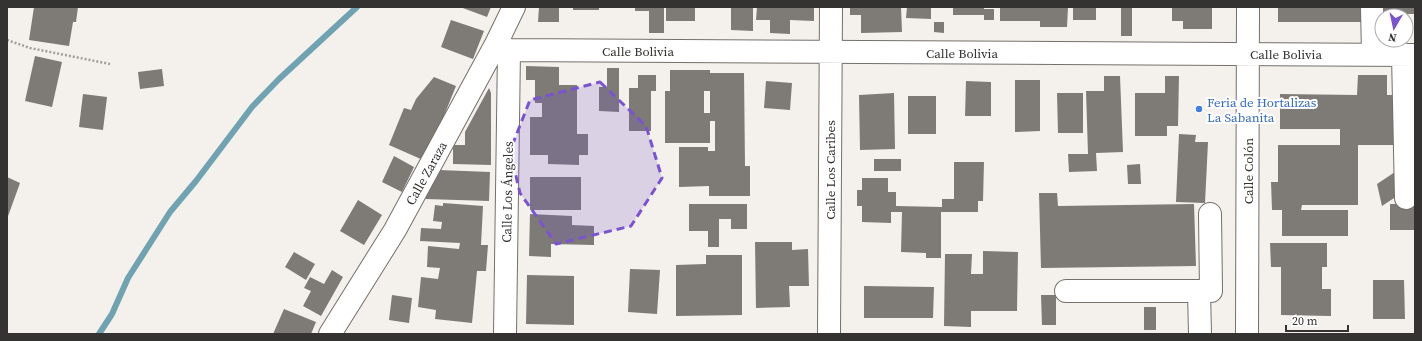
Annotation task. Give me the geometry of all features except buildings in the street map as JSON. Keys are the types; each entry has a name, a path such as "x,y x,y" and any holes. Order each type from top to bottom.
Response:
{"street":[{"name":"Calle Zaraza","path":"330,334 395,230 503,47 514,7"},
{"name":"Calle Los Caribes","path":"829,334 831,7"},
{"name":"Calle Colón","path":"1247,334 1248,7"},
{"path":"1372,7 1372,54"},
{"name":"Calle Bolivia","path":"503,47 831,52 1409,54"},
{"name":"Calle Los Ángeles","path":"503,47 505,334"},
{"path":"1406,198 1409,54"},
{"path":"1066,291 1211,291 1210,214"},
{"path":"1199,291 1200,334"}],"path":[{"path":"7,40 30,48 110,64"}],"highlighted area":[{"path":"600,82 646,126 662,178 631,226 556,244 520,193 510,151 530,100"}],"waterway":[{"path":"99,334 112,314 128,278 170,212 196,181 252,107 279,79 357,7"}],"place":[{"name":"Feria de Hortalizas La Sabanita","path":"1199,109"}]}
